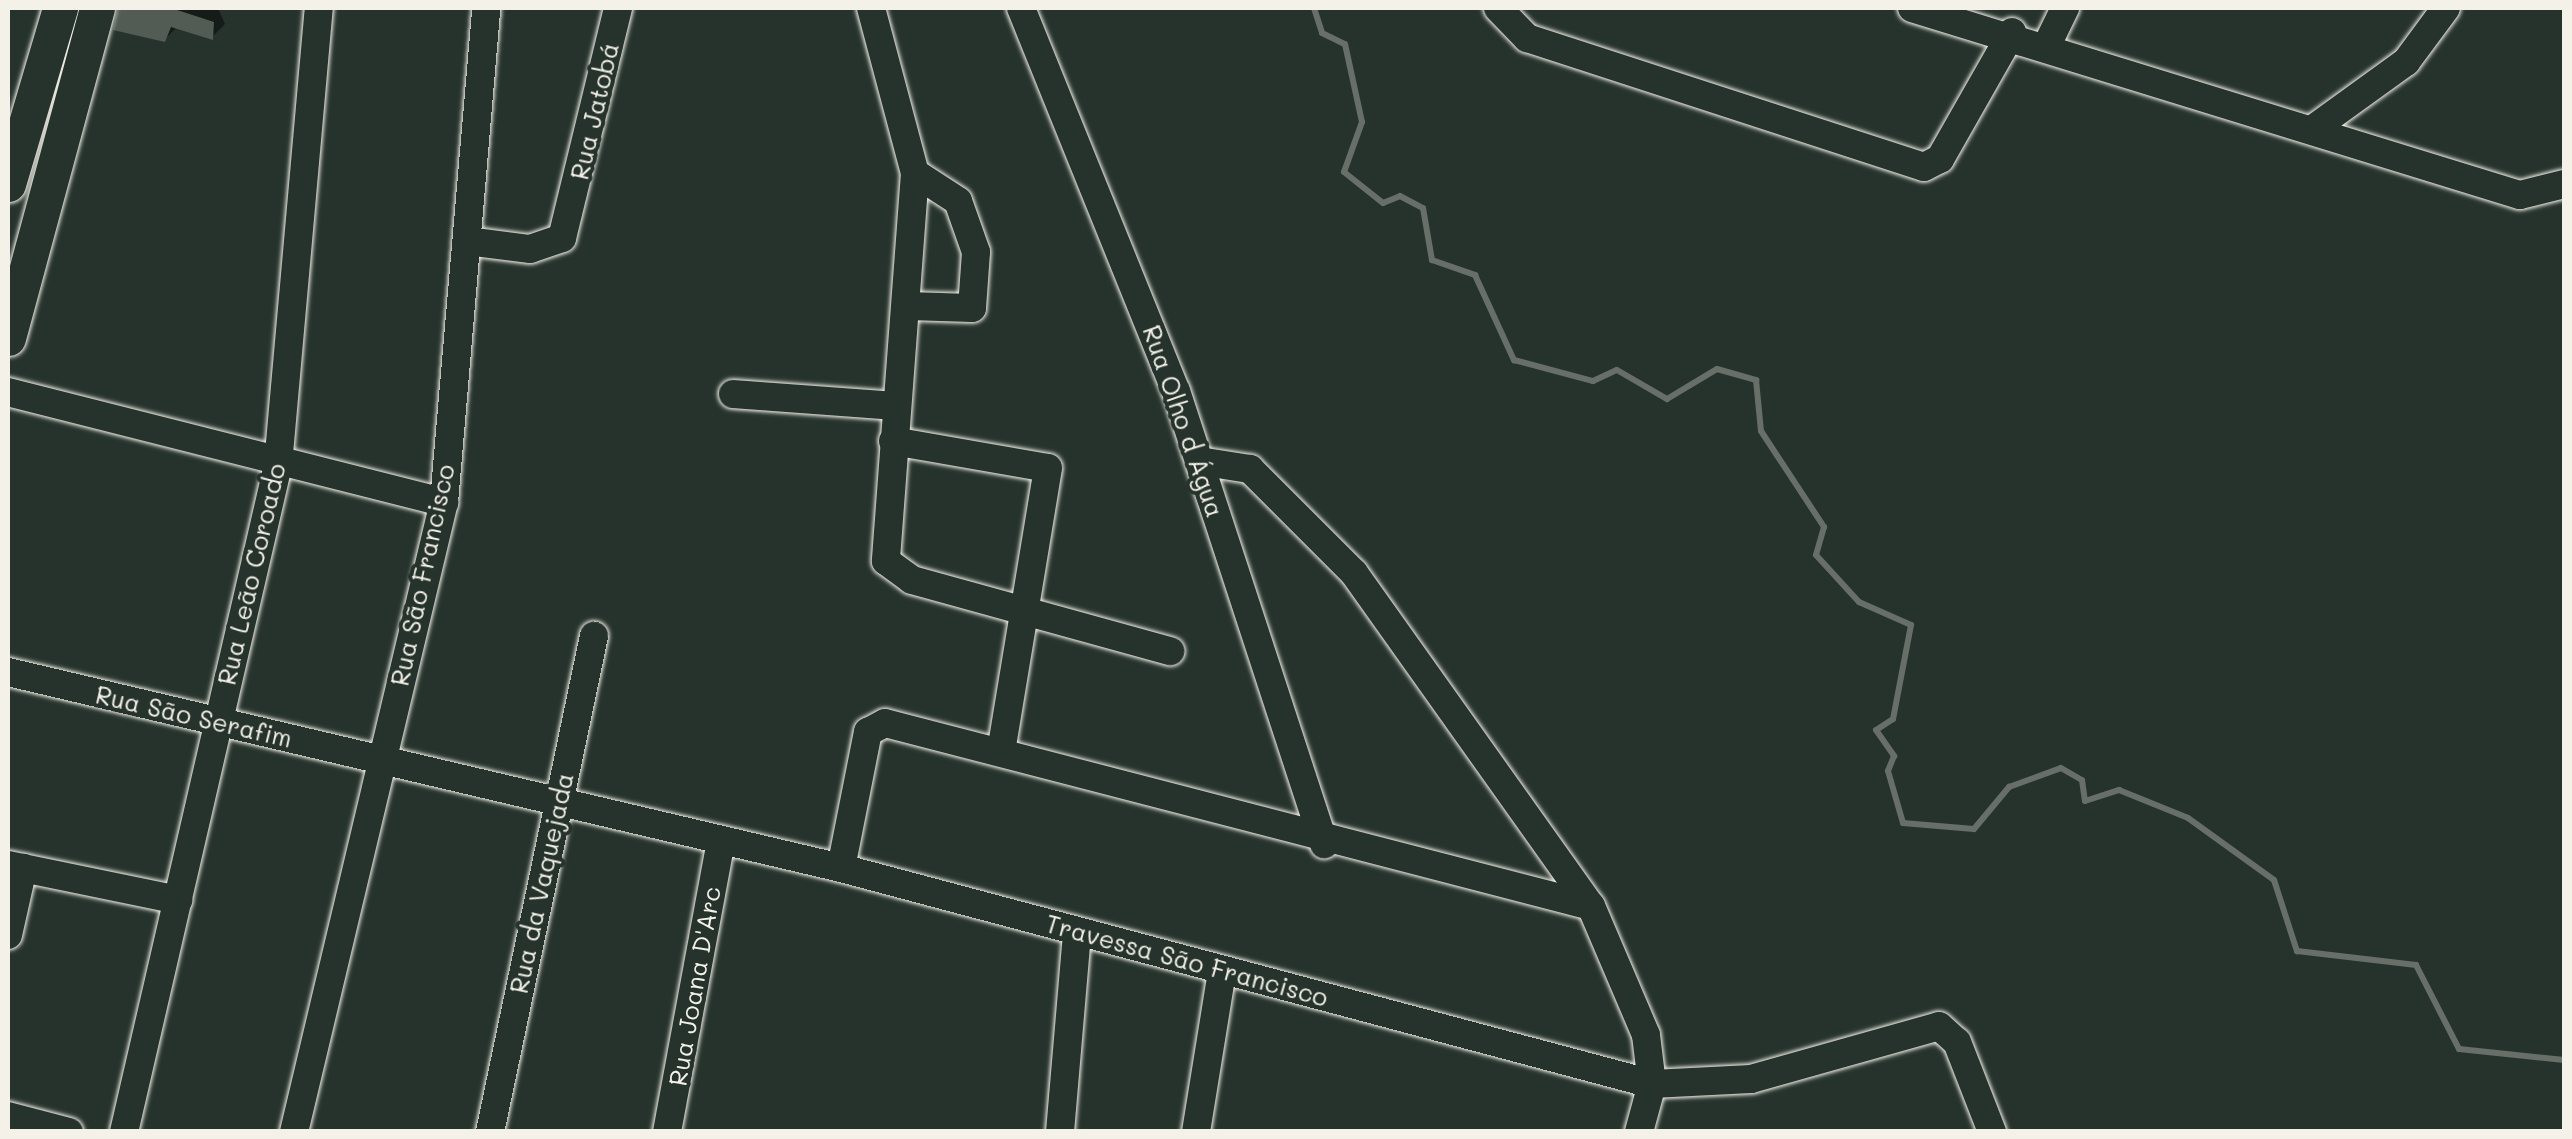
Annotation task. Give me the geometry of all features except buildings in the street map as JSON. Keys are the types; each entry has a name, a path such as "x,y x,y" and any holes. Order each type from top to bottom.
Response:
{"main road":[{"path":"8,182 60,8"},
{"path":"8,338 96,8"}],"street":[{"name":"Rua Leão Coroado","path":"124,1132 278,465 319,8"},
{"name":"Rua São Francisco","path":"294,1132 444,502 486,8"},
{"name":"Rua Jatobá","path":"467,241 550,248 570,215 618,8"},
{"path":"871,8 915,173 908,306 893,441 890,568 1028,613 1170,651"},
{"name":"Rua Olho d Água","path":"1021,8 1199,461 1324,844"},
{"path":"1498,8 1527,38 1924,167 1940,159 2012,32"},
{"path":"1912,8 2048,42 2520,195 2564,184"},
{"path":"2048,42 2065,8"},
{"path":"2313,129 2406,62 2446,8"},
{"path":"908,306 972,308 976,252 958,200 915,173"},
{"path":"8,182 46,192"},
{"path":"8,392 278,465 444,502"},
{"path":"733,394 896,406"},
{"path":"893,441 1046,465 1028,613 1001,751"},
{"path":"1199,461 1250,469 1354,572 1591,906 1638,1005 1652,1084 1638,1132"},
{"name":"Rua da Vaquejada","path":"490,1132 594,636"},
{"name":"Rua São Serafim","path":"8,672 559,799"},
{"path":"841,868 876,724 1001,751 1324,844 1591,906"},
{"name":"Travessa São Francisco","path":"559,799 841,868 1652,1084 1751,1079 1934,1025 1957,1042 1992,1132"},
{"name":"Rua Joana D'Arc","path":"668,1132 721,840"},
{"path":"8,935 15,866 178,900"},
{"path":"1060,1132 1077,933"},
{"path":"1200,1131 1222,972"},
{"path":"8,1116 70,1132"}],"waterway":[{"path":"1314,8 1322,33 1345,44 1362,122 1344,172 1383,203 1400,196 1423,208 1432,260 1475,275 1514,360 1593,381 1617,370 1667,399 1717,369 1756,380 1761,431 1824,527 1816,555 1859,602 1911,625 1893,719 1876,730 1894,756 1888,771 1903,823 1974,829 2009,787 2061,768 2082,780 2085,801 2119,790 2188,818 2274,880 2297,951 2416,965 2459,1049 2564,1060"}]}
